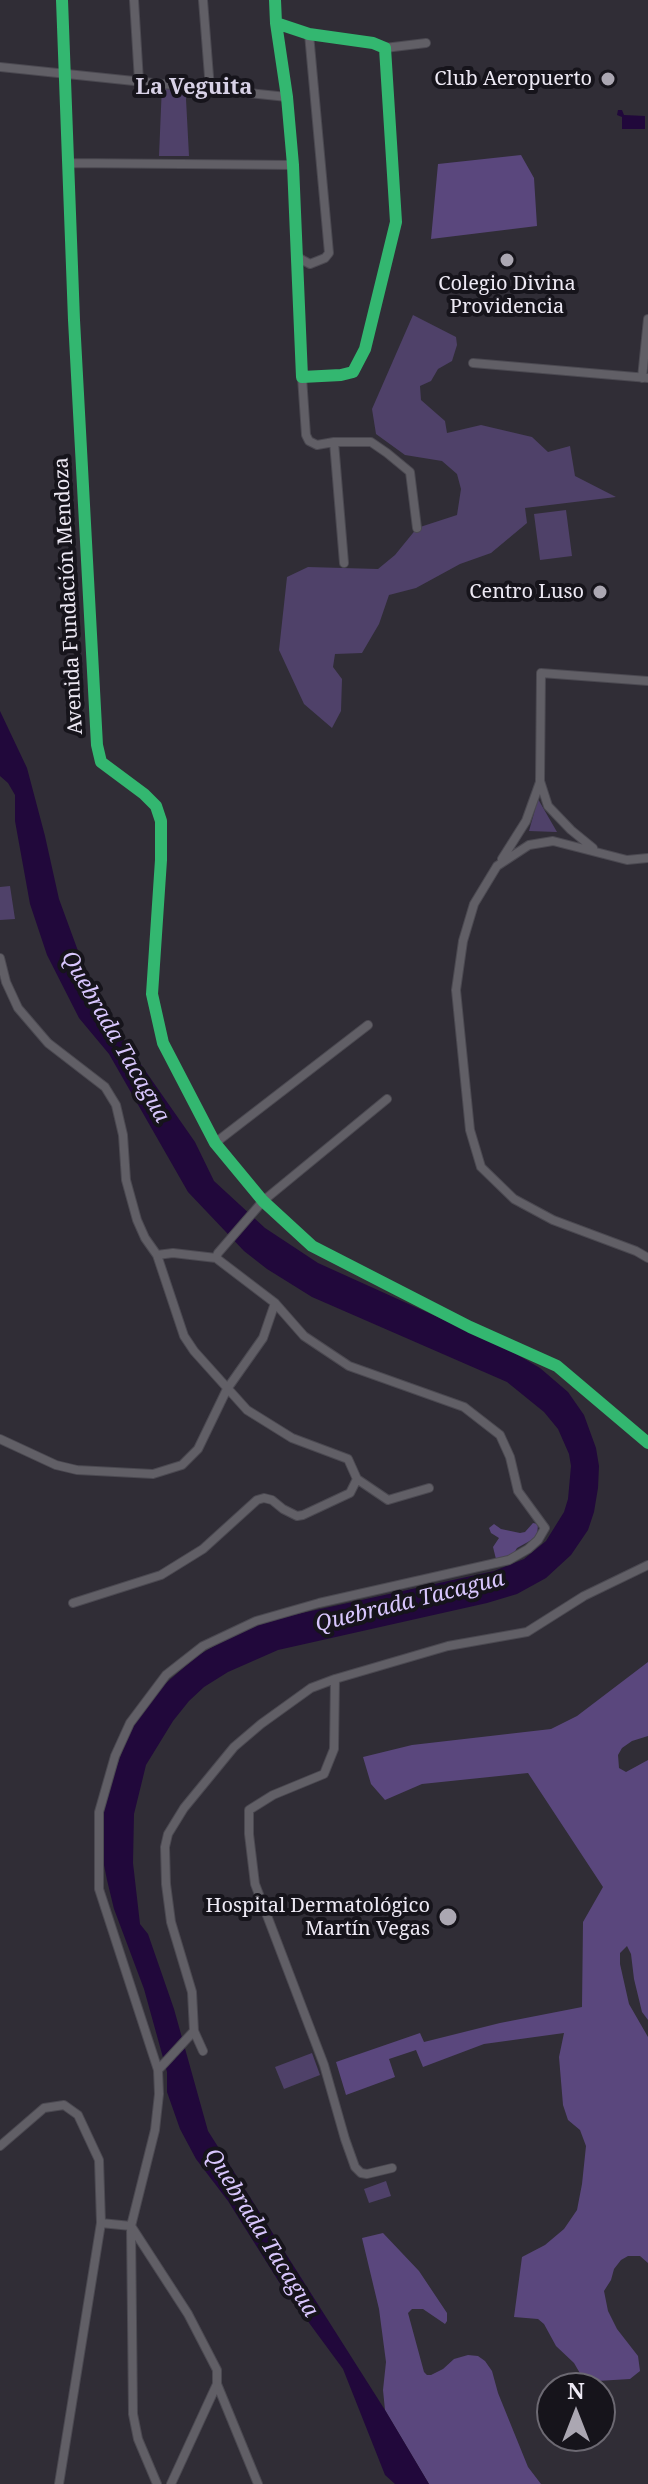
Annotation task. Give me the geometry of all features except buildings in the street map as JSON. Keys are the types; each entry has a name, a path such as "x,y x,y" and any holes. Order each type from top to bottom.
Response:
{"street":[{"name":"Avenida Fundación Mendoza","path":"62,0 74,320 97,745 101,762 144,794 156,806 161,821 152,994 163,1043 215,1143 263,1201 312,1246 470,1327 557,1366 648,1443"},
{"path":"134,0 139,81"},
{"path":"203,0 210,89"},
{"path":"275,0 293,165 306,435 309,441 317,445 371,442 410,472 417,528"},
{"path":"276,23 309,34 373,43 385,48 426,43"},
{"path":"297,256 302,262 310,264 329,253 309,34"},
{"path":"302,377 353,372 365,349 396,222 385,48"},
{"path":"0,67 287,97"},
{"path":"69,163 293,165"},
{"path":"473,363 645,378 648,321"},
{"path":"334,442 344,563"},
{"path":"597,851 548,806 540,781 541,673 648,681"},
{"path":"540,781 526,821 474,904 463,941 456,990 470,1130 481,1167 514,1199 553,1220 648,1258"},
{"path":"497,866 529,845 553,841 627,860 648,858"},
{"path":"0,958 6,982 18,1008 48,1043 105,1087 116,1105 123,1135 126,1180 137,1220 157,1255 184,1336 194,1351 247,1410 292,1438 348,1459 357,1479 388,1500 429,1488"},
{"path":"215,1143 368,1025"},
{"path":"217,1255 263,1201 387,1099"},
{"path":"157,1255 217,1255 275,1303 304,1336 349,1366 464,1407 500,1435 510,1457 518,1491 545,1528 528,1549 509,1560 319,1603 256,1621 203,1646 166,1675 130,1723 115,1756 99,1812 99,1889 161,2067 155,2130 131,2226 133,2414 138,2439 157,2484"},
{"path":"0,1439 56,1465 77,1470 153,1474 182,1465 198,1449 227,1389 263,1338 275,1303"},
{"path":"73,1603 161,1575 203,1549 257,1500 272,1500 297,1516 303,1515 350,1493 357,1479"},
{"path":"203,2051 194,2031 192,1992 171,1922 165,1847 168,1834 200,1786 234,1747 311,1688 448,1646 527,1632 584,1596 648,1565"},
{"path":"335,1679 334,1749 324,1774 273,1795 249,1810 249,1834 255,1884 324,2065 355,2167 367,2174 392,2168"},
{"path":"161,2067 194,2031"},
{"path":"0,2146 44,2108 64,2105 78,2115 99,2160 101,2223 59,2484"},
{"path":"101,2223 131,2226"},
{"path":"131,2226 203,2341 217,2370 217,2384 258,2484"},
{"path":"171,2484 217,2384"}],"shaded area":[{"path":"162,85 189,87 186,99 189,156 159,156"},
{"path":"521,155 534,178 537,226 431,239 438,164"},
{"path":"413,315 456,337 452,361 438,369 431,381 420,386 421,400 445,421 447,433 481,425 532,437 548,452 570,446 575,476 616,497 525,508 527,523 491,553 460,564 416,588 389,595 379,624 362,653 335,654 333,667 342,679 341,711 332,728 304,704 279,650 287,577 308,567 378,569 395,555 417,528 457,515 461,489 457,474 442,461 405,455 376,434 372,409"},
{"path":"566,510 572,556 540,560 534,514"},
{"path":"538,799 557,832 529,831"},
{"path":"10,886 15,919 0,920 0,887"},
{"path":"533,1523 538,1524 537,1537 517,1548 513,1555 496,1559 493,1547 499,1538 489,1528 494,1524 501,1529 520,1533"},
{"path":"648,1662 648,1736 632,1741 618,1755 619,1768 626,1772 648,1760 648,2020 642,2012 627,1946 620,1953 620,1964 629,2004 648,2037 648,2263 640,2256 628,2256 621,2260 604,2291 608,2311 617,2329 638,2356 640,2371 630,2379 616,2380 616,2372 579,2372 556,2346 544,2324 538,2319 514,2317 522,2257 545,2245 564,2229 577,2210 582,2184 586,2146 580,2130 568,2120 563,2105 559,2057 564,2033 484,2044 423,2067 416,2050 389,2059 395,2077 346,2095 336,2062 420,2033 424,2042 582,2007 583,1922 603,1887 528,1773 422,1784 385,1800 371,1784 363,1757 412,1745 551,1729 577,1716"},
{"path":"312,2053 320,2075 284,2089 275,2067"},
{"path":"386,2181 391,2196 369,2203 364,2189"},
{"path":"383,2233 419,2271 447,2313 445,2324 423,2309 412,2309 408,2313 424,2372 431,2375 454,2359 468,2355 485,2361 492,2371 528,2467 541,2484 429,2484 385,2410 383,2390 386,2362 379,2309 362,2238"}],"water":[{"path":"618,110 622,110 624,115 645,116 645,129 622,129 622,117 617,115"},
{"name":"Quebrada Tacagua","path":"0,711 27,768 59,899 85,970 114,1026 195,1142 214,1181 265,1228 318,1263 506,1348 540,1368 568,1392 584,1415 596,1448 598,1488 588,1530 571,1555 546,1578 517,1594 487,1603 278,1650 228,1672 204,1687 173,1721 146,1765 134,1814 133,1863 140,1924 148,1934 174,2009 208,2131 429,2484 395,2484 385,2475 343,2369 279,2282 228,2201 196,2159 180,2129 167,2092 167,2072 144,1989 114,1909 107,1880 102,1855 103,1805 128,1735 140,1714 158,1690 197,1656 261,1622 494,1571 524,1559 546,1541 564,1512 571,1466 569,1454 558,1429 544,1412 507,1382 312,1297 244,1251 188,1192 109,1054 79,1018 47,955 30,904 15,821 15,795 0,776"}],"cycle path":[{"path":"62,0 74,320 97,745 101,762 144,794 156,806 161,821 152,994 163,1043 215,1143 263,1201 312,1246 470,1327 557,1366 648,1443"},
{"path":"275,0 276,23 293,165 302,377 341,375 353,372 365,349 396,222 385,48 373,43 309,34 276,23"}],"place":[{"name":"Club Aeropuerto","path":"608,79"},
{"name":"Colegio Divina Providencia","path":"507,260"},
{"name":"Centro Luso","path":"600,592"},
{"name":"Hospital Dermatológico Martín Vegas","path":"448,1917"}],"district":[{"name":"La Veguita","path":"194,88"}]}
